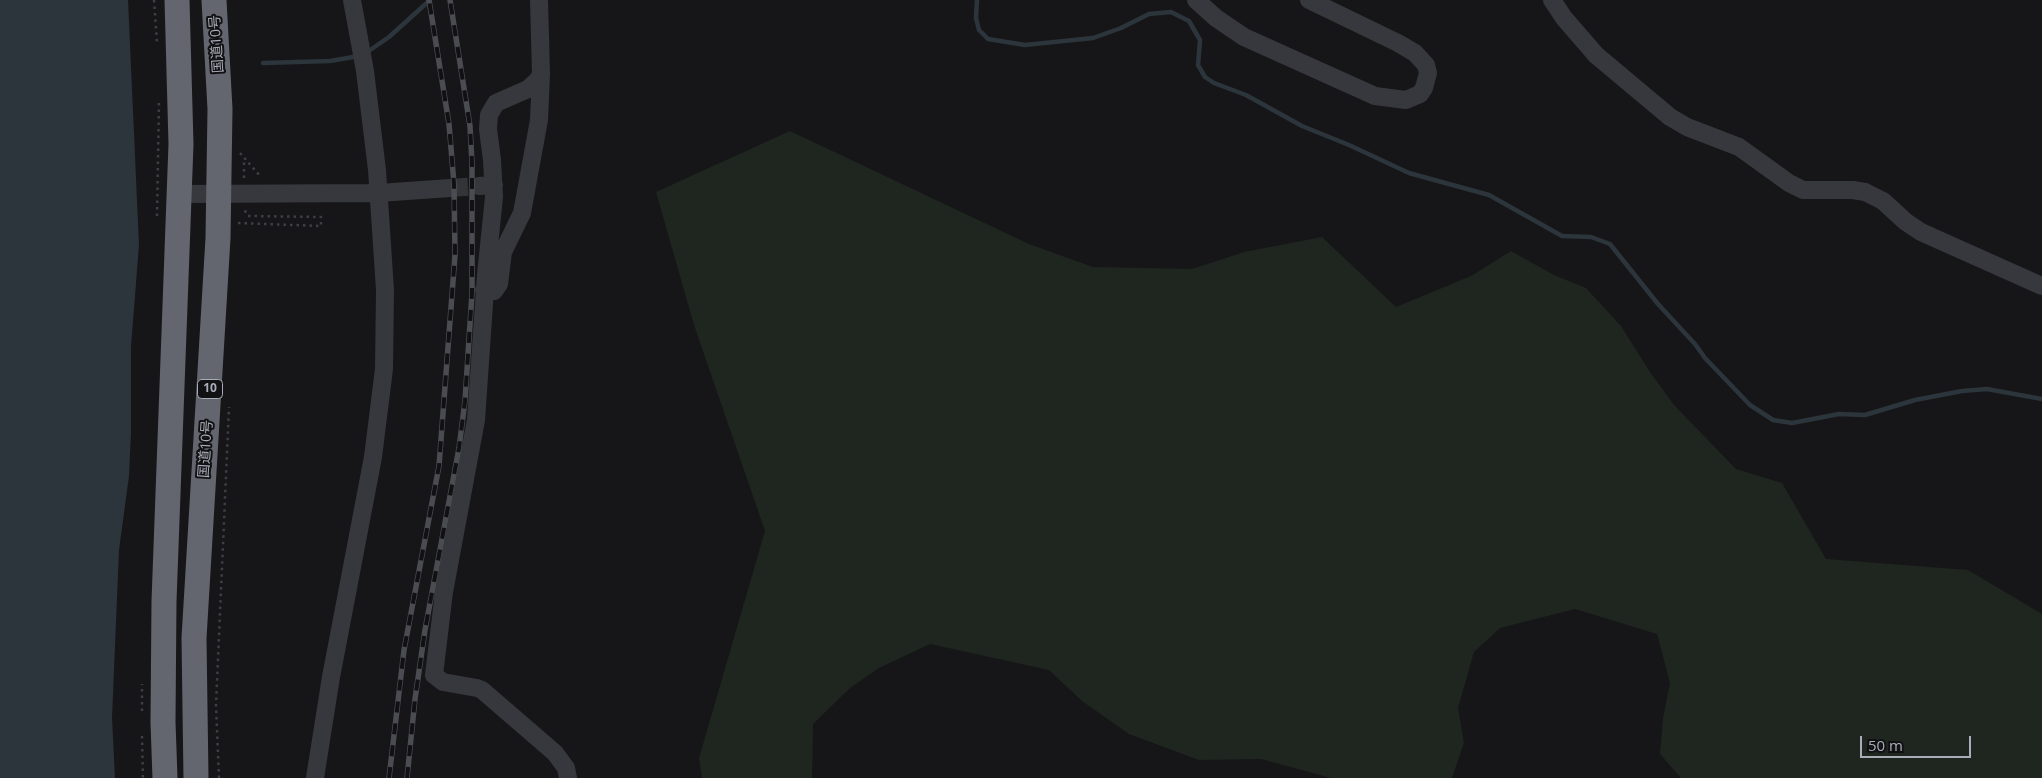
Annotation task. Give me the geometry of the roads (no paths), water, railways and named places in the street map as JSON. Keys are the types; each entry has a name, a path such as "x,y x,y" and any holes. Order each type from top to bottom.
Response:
{"highway":[{"path":"165,778 162,722 164,611 180,194 181,97 177,0"},
{"name":"国道10号","path":"196,778 194,638 215,318 219,193 219,79 214,0"}],"street":[{"path":"314,778 374,448 384,369 385,290 379,193 368,94 352,0"},
{"path":"484,290 494,291 499,284 503,252 523,206 539,120 541,74 539,0"},
{"path":"1196,0 1216,18 1244,37 1375,96 1406,100 1420,94 1424,88 1428,73 1426,65 1416,53 1398,42 1309,0"},
{"path":"1552,0 1564,18 1596,54 1670,117 1686,127 1739,148 1789,183 1803,190 1853,190 1870,194 1883,201 1906,222 1921,232 2042,286"},
{"path":"541,74 535,85 496,103 490,115 488,129 484,290 476,420 444,592 434,676 443,682 482,690 546,744 561,760 568,778"},
{"path":"180,194 379,193 450,188"}],"waterway":[{"path":"366,53 389,37 430,0"},
{"path":"977,0 976,18 979,30 988,39 1025,45 1093,38 1121,28 1149,14 1171,12 1189,21 1200,40 1198,65 1205,77 1214,83 1246,95 1302,126 1349,145 1409,173 1489,195 1562,236 1591,237 1610,244 1658,304 1695,344 1705,358 1750,405 1773,420 1792,423 1839,414 1865,415 1915,400 1962,391 1987,389 2042,399"},
{"path":"263,63 330,61 359,56"}],"tunnel":[{"path":"450,188 479,186"}],"railway":[{"path":"389,778 404,650 439,466 455,255 454,184 449,124 429,0"},
{"path":"407,778 415,699 425,630 459,448 465,401 472,293 472,163 470,126 450,0"}]}
